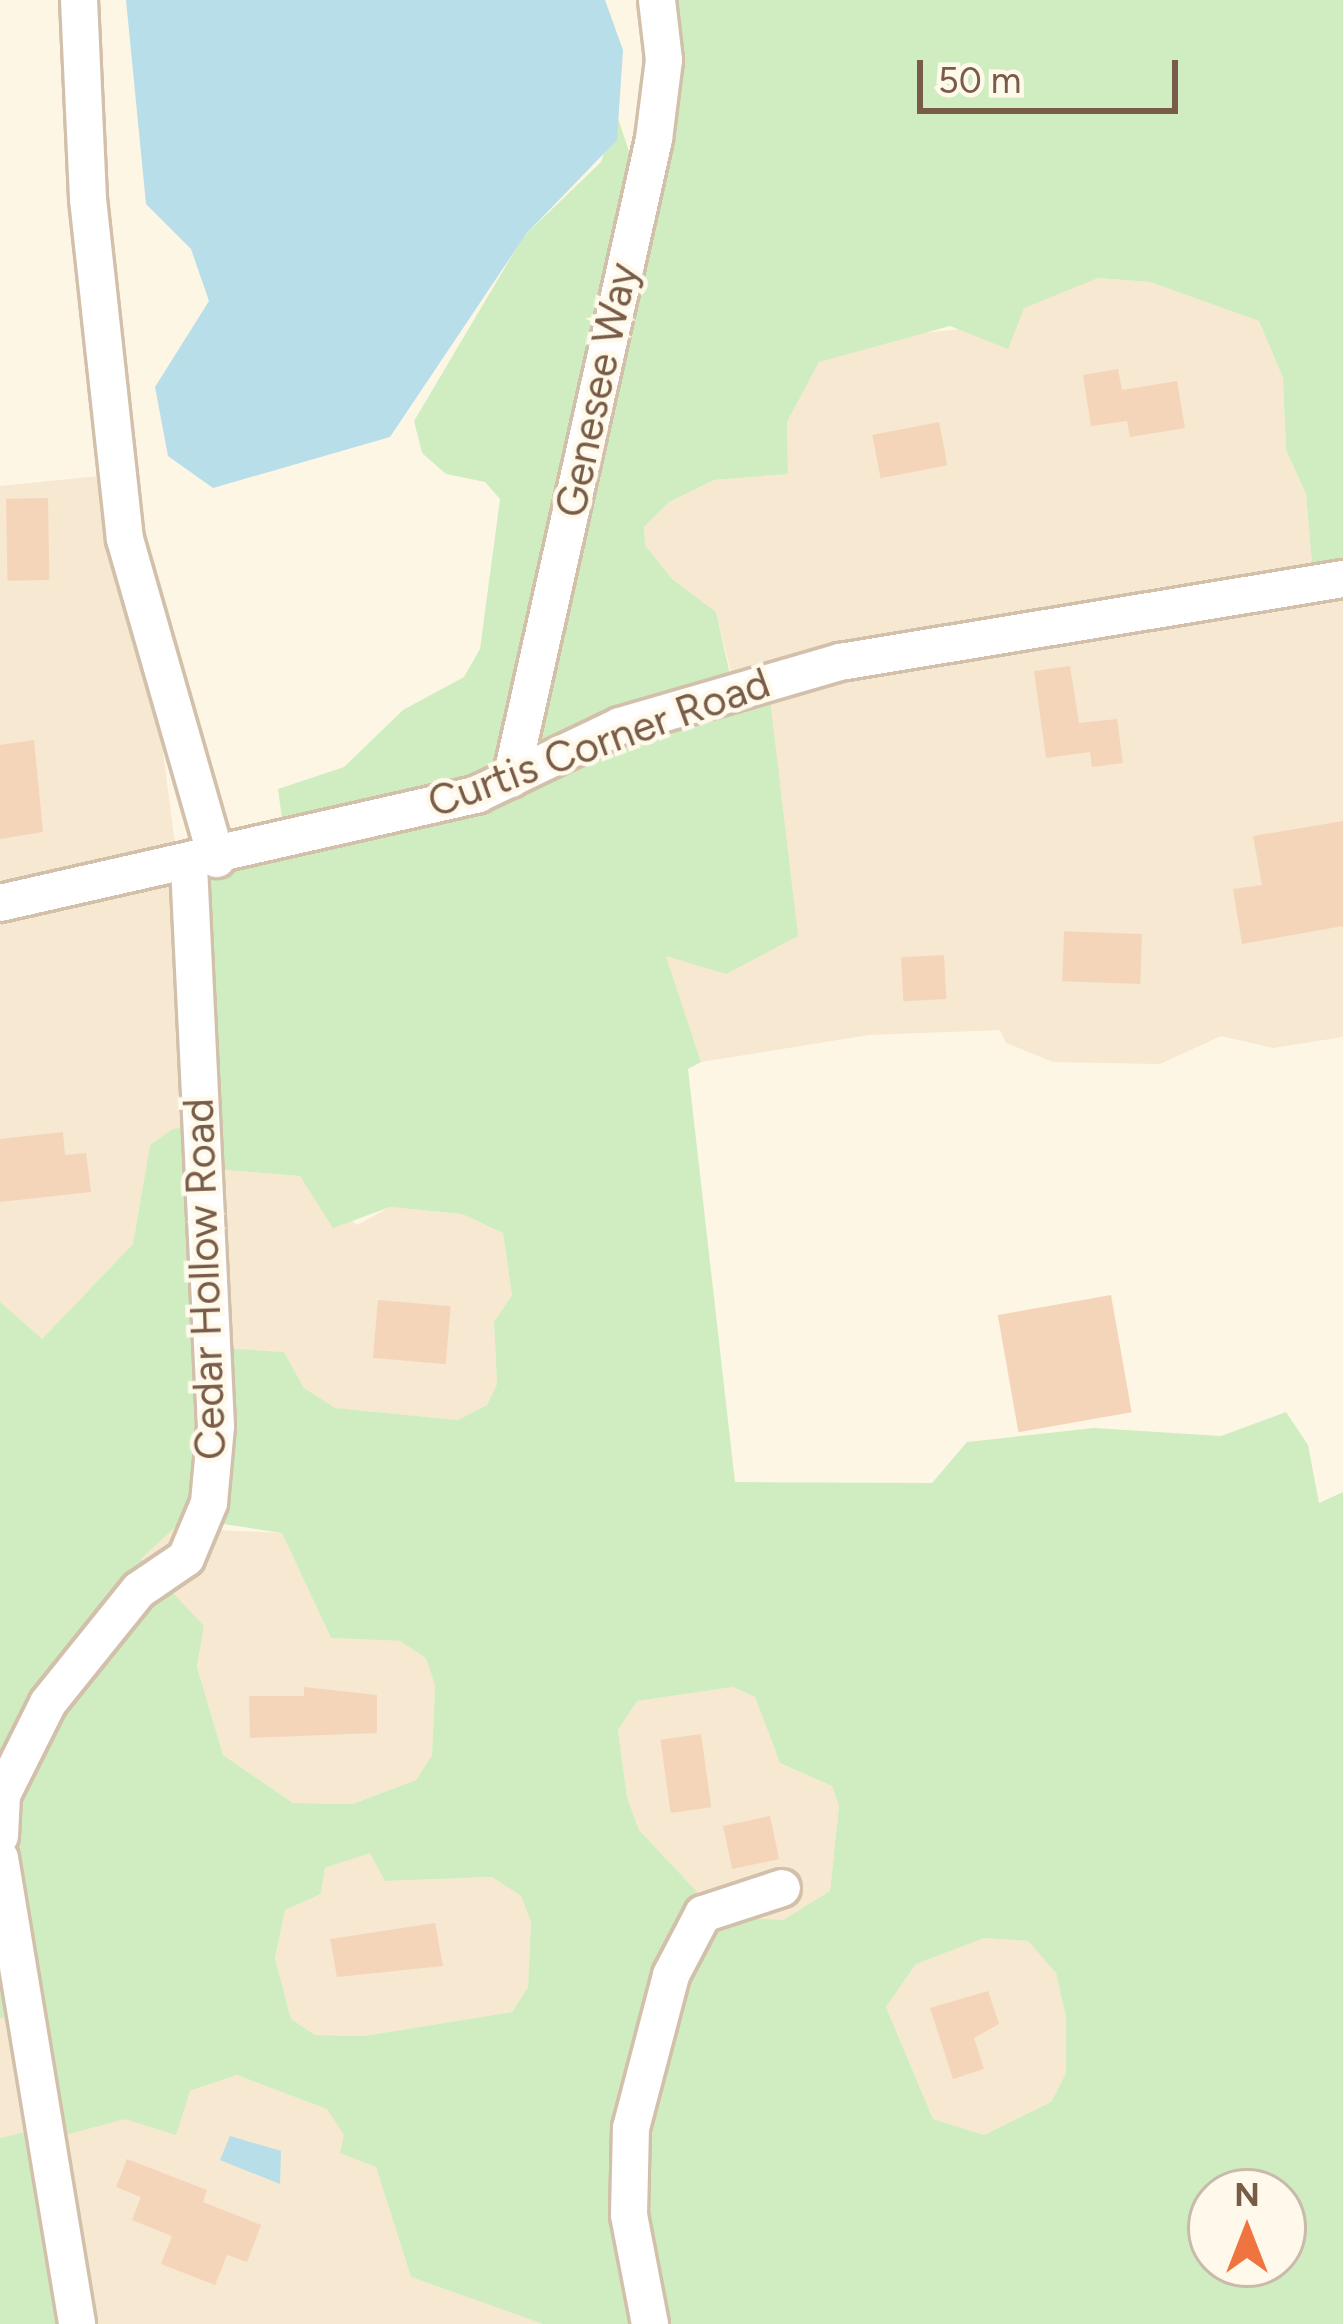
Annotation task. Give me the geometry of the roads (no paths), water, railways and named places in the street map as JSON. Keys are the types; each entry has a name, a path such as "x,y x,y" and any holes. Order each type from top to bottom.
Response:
{"street":[{"name":"Cedar Hollow Road","path":"0,1836 2,1795 48,1703 139,1590 186,1558 209,1503 216,1426 203,863 125,538 88,199 79,0"},
{"name":"Genesee Way","path":"511,779 654,139 664,60 657,0"},
{"name":"Curtis Corner Road","path":"0,903 203,863 511,779 700,697 840,662 1343,579"},
{"path":"0,1858 77,2324"},
{"path":"650,2324 629,2215 631,2128 670,1975 703,1914 782,1888"}],"water":[{"path":"126,0 605,0 623,50 617,140 526,234 390,437 213,488 168,456 155,387 209,301 191,249 146,204"},
{"path":"230,2136 281,2151 280,2184 220,2160"}]}
